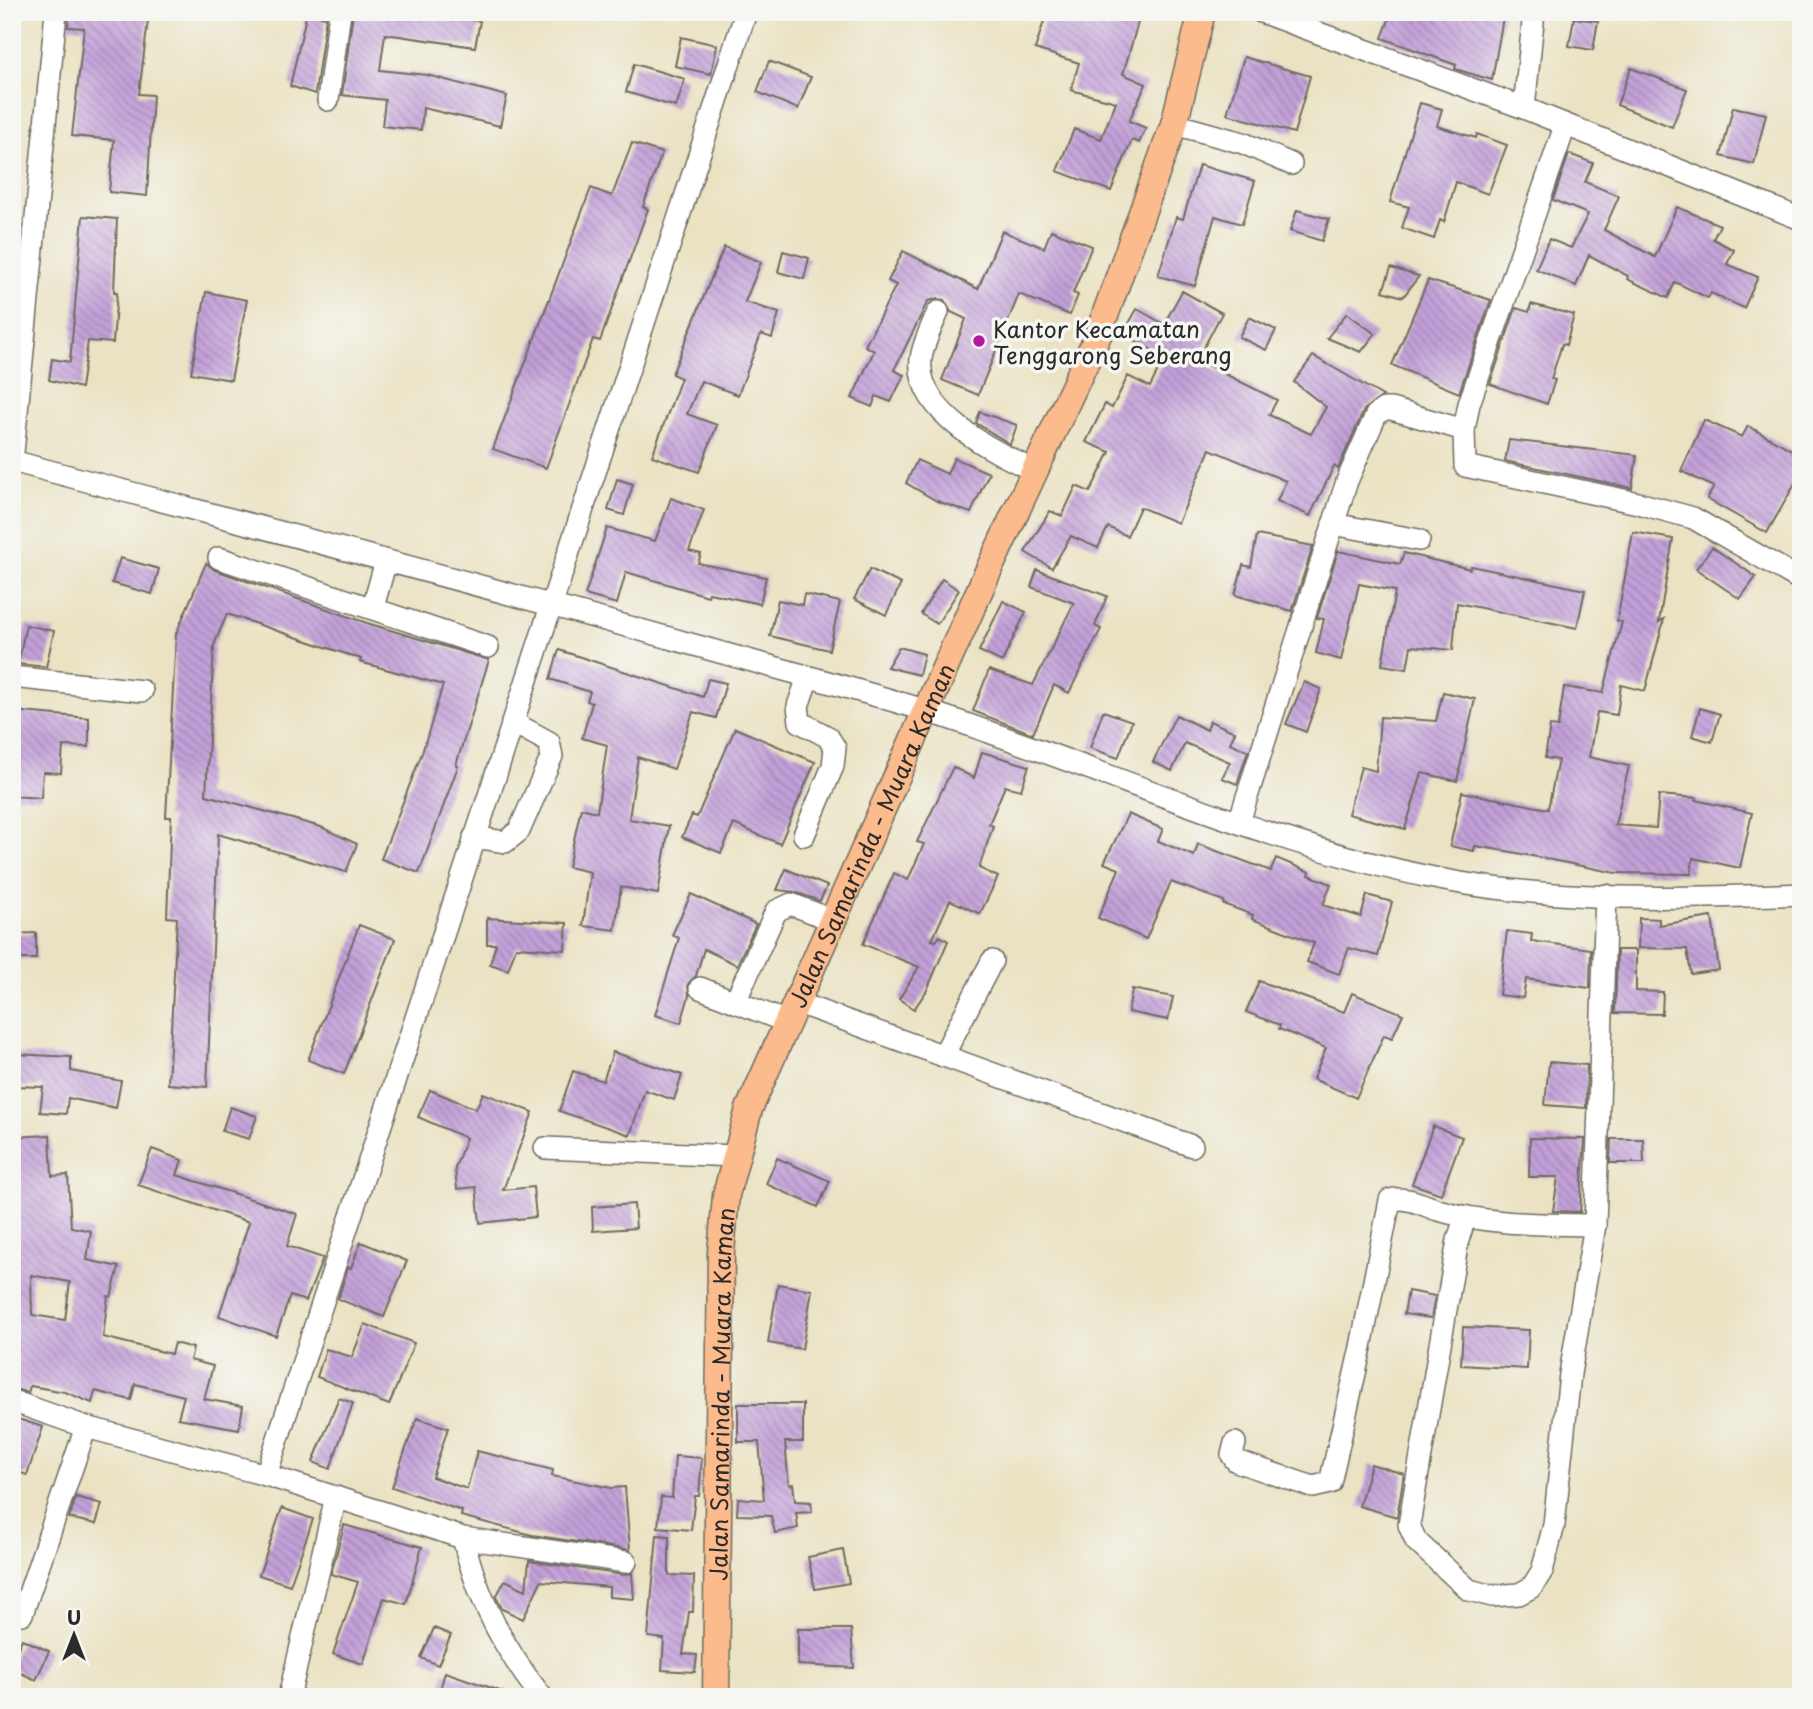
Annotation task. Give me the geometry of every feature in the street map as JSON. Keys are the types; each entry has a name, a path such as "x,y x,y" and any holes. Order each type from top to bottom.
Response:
{"main road":[{"name":"Jalan Samarinda - Muara Kaman","path":"716,1697 722,1253 726,1195 749,1109 1098,335 1174,124 1202,12"}],"street":[{"path":"56,12 12,461 550,604 927,711 1239,822 1440,879 1483,886 1606,895 1718,898 1801,894"},
{"path":"328,100 340,12"},
{"path":"267,1475 474,836 746,12"},
{"path":"1261,12 1524,108 1801,219"},
{"path":"1524,108 1534,12"},
{"path":"1174,124 1243,143 1291,164"},
{"path":"1565,126 1477,378 1464,430 1464,463 1468,468 1626,500 1693,518 1801,580"},
{"path":"938,312 921,358 923,382 949,419 980,445 1035,471"},
{"path":"1239,822 1333,524 1365,435 1380,411 1391,409 1464,430"},
{"path":"1333,524 1419,540"},
{"path":"219,558 488,647"},
{"path":"373,607 386,561"},
{"path":"12,677 142,691"},
{"path":"804,835 833,766 835,748 828,737 800,722 798,706 808,677"},
{"path":"474,836 505,842 519,831 552,757 549,742 512,722"},
{"path":"1465,1218 1458,1240 1409,1525 1416,1541 1469,1590 1492,1596 1519,1594 1532,1587 1542,1571 1550,1545 1570,1374 1595,1225 1606,895"},
{"path":"736,1002 776,911 791,904 832,920"},
{"path":"943,1056 992,961"},
{"path":"700,988 736,1002 791,1012 943,1056 1192,1146"},
{"path":"545,1148 736,1156"},
{"path":"1235,1443 1232,1455 1236,1461 1313,1488 1330,1483 1361,1347 1388,1204 1394,1199 1406,1200 1465,1218 1505,1223 1595,1225"},
{"path":"12,1401 86,1427 267,1475 463,1538 626,1562"},
{"path":"22,1614 86,1427"},
{"path":"289,1697 336,1497"},
{"path":"463,1538 471,1573 486,1609 506,1647 542,1697"}],"building":[{"path":"69,12 149,12 139,94 153,95 147,196 109,192 114,140 72,136 84,28 68,27"},
{"path":"307,12 326,17 315,94 290,86"},
{"path":"353,12 438,12 480,21 475,47 385,34 380,70 427,75 507,96 500,126 423,108 421,130 382,126 385,100 342,95"},
{"path":"1047,12 1141,12 1123,74 1146,84 1129,121 1146,128 1139,143 1132,140 1111,191 1057,171 1074,129 1101,139 1116,102 1071,90 1079,63 1035,49"},
{"path":"1392,12 1504,12 1492,80 1455,69 1456,65 1382,38"},
{"path":"1574,18 1598,21 1593,50 1569,46"},
{"path":"681,37 717,45 711,74 675,66"},
{"path":"1244,57 1310,76 1294,133 1227,114"},
{"path":"769,61 811,77 798,109 757,92"},
{"path":"634,64 685,79 676,107 626,92"},
{"path":"1631,68 1687,89 1672,127 1617,105"},
{"path":"1420,103 1442,109 1437,126 1476,138 1477,134 1507,145 1488,194 1456,182 1444,222 1440,220 1434,239 1402,228 1409,207 1390,202"},
{"path":"1733,107 1766,114 1754,164 1721,156"},
{"path":"632,143 662,153 643,207 648,209 600,341 593,339 546,468 493,449 591,188 612,196"},
{"path":"1569,154 1593,163 1585,182 1619,196 1604,230 1655,257 1677,207 1720,225 1713,239 1734,250 1727,264 1758,277 1744,308 1711,293 1708,298 1675,282 1668,298 1627,279 1628,276 1589,255 1576,286 1536,269 1549,239 1571,248 1588,214 1553,200"},
{"path":"1199,165 1255,181 1242,224 1215,216 1195,286 1158,276 1176,217 1183,219"},
{"path":"1297,210 1329,219 1322,241 1290,231"},
{"path":"83,216 117,219 114,292 117,292 113,343 88,341 81,388 49,380 52,359 70,362"},
{"path":"1051,230 1092,246 1073,293 1078,295 1070,315 1019,294 978,395 942,380 966,319 951,312 944,300 937,299 928,301 894,370 904,375 891,402 876,396 872,407 852,398 874,351 865,346 896,285 888,281 903,251 978,289 1002,231 1044,248"},
{"path":"724,247 761,262 745,302 779,313 772,338 761,334 738,395 701,381 687,414 717,425 699,472 652,456 681,378 672,374"},
{"path":"783,251 809,258 804,279 778,272"},
{"path":"1391,268 1419,276 1403,297 1383,291"},
{"path":"1428,280 1491,300 1459,393 1392,365"},
{"path":"1182,291 1222,313 1197,360 1277,400 1269,415 1311,434 1326,407 1294,382 1313,356 1383,396 1364,410 1338,469 1334,466 1310,516 1277,501 1286,481 1210,449 1178,523 1140,507 1127,536 1108,527 1098,548 1071,536 1052,568 1025,552 1050,511 1062,516 1076,486 1090,492 1110,452 1086,442 1105,404 1112,408 1128,376 1150,387 1165,357 1123,334 1137,309 1164,324"},
{"path":"206,292 247,300 231,380 191,373"},
{"path":"1531,304 1574,315 1566,345 1562,344 1551,379 1555,380 1547,404 1490,384 1516,308 1529,312"},
{"path":"1347,313 1375,334 1361,352 1327,338"},
{"path":"1249,317 1276,330 1266,350 1239,337"},
{"path":"980,412 1017,425 1010,444 976,423"},
{"path":"1704,420 1742,437 1748,426 1801,455 1801,473 1767,533 1707,499 1714,487 1681,471"},
{"path":"1509,440 1637,455 1632,488 1505,461"},
{"path":"954,458 989,473 971,513 937,501 906,483 917,460 947,474"},
{"path":"617,479 633,484 624,515 608,510"},
{"path":"671,498 704,510 689,551 701,554 698,563 766,577 760,604 709,593 708,596 626,572 617,604 585,595 607,528 655,541"},
{"path":"1633,532 1673,539 1659,622 1664,619 1645,691 1621,685 1617,715 1597,712 1589,757 1629,766 1615,825 1656,828 1659,795 1697,798 1696,800 1752,813 1740,868 1693,858 1691,874 1616,873 1512,852 1475,846 1474,851 1450,846 1462,792 1548,809 1558,760 1545,758 1550,726 1558,727 1564,687 1603,693 1622,622 1617,621"},
{"path":"1257,535 1313,546 1292,611 1235,595 1243,565 1251,567"},
{"path":"1712,547 1756,577 1740,599 1696,569"},
{"path":"1338,551 1400,564 1404,553 1470,569 1471,566 1585,590 1577,628 1457,603 1453,650 1411,646 1407,669 1382,665 1395,591 1359,584 1341,660 1316,653 1324,619 1317,618"},
{"path":"120,558 159,569 152,594 112,583"},
{"path":"206,563 215,570 367,623 489,660 456,765 458,766 419,873 381,859 422,753 443,685 360,662 361,659 227,614 214,645 206,795 321,827 357,844 346,872 218,834 207,1087 168,1084 177,918 167,917 171,817 166,817 176,634"},
{"path":"870,569 901,584 886,615 854,599"},
{"path":"1037,570 1107,596 1095,626 1101,629 1069,693 1054,685 1033,734 973,711 989,670 1033,685 1074,603 1031,587"},
{"path":"942,579 959,590 937,624 921,614"},
{"path":"804,594 840,602 829,650 770,636 778,600 802,605"},
{"path":"1003,601 1026,612 1002,662 979,651"},
{"path":"26,625 54,631 46,667 18,664"},
{"path":"899,647 924,654 919,675 887,667"},
{"path":"559,650 703,697 708,679 726,683 716,718 693,712 674,769 638,757 629,819 669,826 658,894 621,887 615,930 583,926 590,872 568,867 581,808 597,812 607,745 582,738 592,703 587,701 590,692 550,679"},
{"path":"1304,682 1321,689 1306,732 1286,724"},
{"path":"1443,692 1475,699 1457,781 1422,773 1405,829 1348,814 1361,767 1376,771 1380,717 1436,721"},
{"path":"1700,708 1720,714 1712,742 1692,736"},
{"path":"12,711 89,718 89,747 63,746 61,773 43,772 41,798 12,796"},
{"path":"1103,711 1132,721 1118,758 1090,748"},
{"path":"1176,715 1207,730 1210,721 1235,732 1230,743 1248,751 1237,784 1222,778 1230,762 1185,743 1172,771 1153,762"},
{"path":"735,728 815,762 780,844 734,824 721,853 682,837 692,815 697,817"},
{"path":"982,752 1029,766 1021,790 1005,786 989,824 993,826 979,868 998,877 980,914 950,900 932,940 936,941 940,936 948,941 927,990 914,1009 899,999 919,967 863,944 894,873 908,880 924,844 917,842 953,767 974,778"},
{"path":"1128,814 1163,829 1158,841 1194,856 1198,844 1271,871 1276,858 1310,872 1309,875 1331,884 1323,905 1361,917 1367,895 1392,902 1378,956 1349,948 1339,974 1307,962 1314,943 1252,919 1253,915 1223,904 1224,901 1171,882 1146,939 1098,918 1119,869 1104,863"},
{"path":"786,869 827,886 820,901 795,892 777,890"},
{"path":"691,894 756,924 737,965 704,949 696,976 688,984 689,996 681,1023 655,1015 679,938 672,935"},
{"path":"1712,917 1719,970 1691,974 1687,949 1638,948 1639,918 1659,919 1659,925"},
{"path":"487,918 567,923 565,950 516,947 508,970 490,964 496,944 487,944"},
{"path":"359,925 395,939 344,1074 308,1060"},
{"path":"1507,931 1532,934 1531,941 1591,949 1590,988 1526,979 1523,998 1499,995"},
{"path":"36,933 36,959 12,959 12,934"},
{"path":"1617,950 1636,950 1636,991 1663,992 1662,1014 1615,1013"},
{"path":"1259,981 1344,1012 1352,993 1403,1014 1392,1038 1384,1035 1356,1098 1313,1079 1326,1048 1246,1012"},
{"path":"1132,989 1173,997 1168,1020 1128,1012"},
{"path":"613,1052 682,1075 674,1100 645,1090 630,1135 559,1111 573,1071 603,1081"},
{"path":"15,1054 71,1057 71,1071 121,1081 116,1108 68,1098 66,1114 40,1112 43,1087 14,1086"},
{"path":"1549,1062 1587,1065 1586,1108 1545,1105"},
{"path":"430,1090 476,1109 483,1093 533,1112 503,1190 533,1187 536,1217 480,1223 476,1187 457,1189 455,1168 466,1138 418,1117"},
{"path":"230,1107 257,1116 249,1139 222,1131"},
{"path":"1433,1126 1462,1137 1441,1194 1412,1184"},
{"path":"50,1135 52,1176 68,1175 71,1227 91,1231 87,1260 119,1267 111,1297 108,1296 103,1337 171,1354 174,1343 193,1348 190,1360 213,1366 204,1399 243,1406 239,1429 178,1418 184,1396 135,1384 131,1400 95,1391 92,1403 65,1392 30,1386 28,1393 12,1388 12,1137","holes":["31,1275 70,1282 65,1320 32,1315"]},
{"path":"1530,1138 1585,1139 1580,1212 1553,1211 1558,1177 1529,1177"},
{"path":"1611,1139 1643,1139 1644,1163 1610,1163"},
{"path":"152,1149 182,1160 177,1175 297,1214 287,1246 323,1258 306,1301 290,1296 276,1336 219,1316 249,1222 138,1185"},
{"path":"777,1158 830,1181 818,1207 766,1184"},
{"path":"634,1204 636,1228 593,1231 592,1207"},
{"path":"361,1242 407,1261 384,1317 338,1299 348,1267 351,1268"},
{"path":"778,1284 812,1290 802,1349 768,1343"},
{"path":"1408,1291 1435,1296 1431,1318 1404,1314"},
{"path":"365,1324 414,1343 389,1405 317,1377 326,1349 352,1357"},
{"path":"1463,1327 1529,1330 1527,1369 1461,1365"},
{"path":"339,1398 353,1403 330,1469 313,1462"},
{"path":"738,1404 803,1404 803,1442 785,1442 789,1485 793,1484 795,1501 811,1502 812,1512 796,1513 798,1528 775,1533 771,1516 737,1515 738,1498 764,1500 759,1442 738,1442"},
{"path":"417,1418 448,1428 432,1477 467,1489 477,1451 553,1470 552,1476 611,1488 625,1487 630,1550 532,1535 461,1516 462,1511 392,1487"},
{"path":"18,1419 43,1427 27,1475 12,1470 12,1436"},
{"path":"675,1456 702,1458 699,1496 695,1496 691,1530 658,1527 661,1497 672,1498"},
{"path":"1371,1464 1404,1474 1397,1517 1359,1506"},
{"path":"76,1497 102,1504 96,1524 69,1518"},
{"path":"282,1508 313,1519 290,1585 259,1575"},
{"path":"344,1525 422,1547 406,1604 384,1598 363,1664 333,1654 358,1582 331,1574"},
{"path":"657,1535 669,1536 669,1575 694,1576 693,1612 689,1612 683,1654 697,1655 695,1672 662,1670 664,1639 648,1637"},
{"path":"843,1550 849,1583 815,1589 808,1557"},
{"path":"529,1561 624,1575 632,1573 634,1599 609,1597 609,1587 541,1581 523,1619 502,1609 496,1597 505,1580 526,1590"},
{"path":"434,1628 451,1635 438,1665 421,1658"},
{"path":"798,1629 851,1629 854,1668 798,1665"},
{"path":"22,1639 49,1651 36,1680 12,1669 12,1661"},
{"path":"445,1672 509,1694 508,1697 438,1697"}],"place":[{"name":"Kantor Kecamatan Tenggarong Seberang","path":"979,341"}]}
